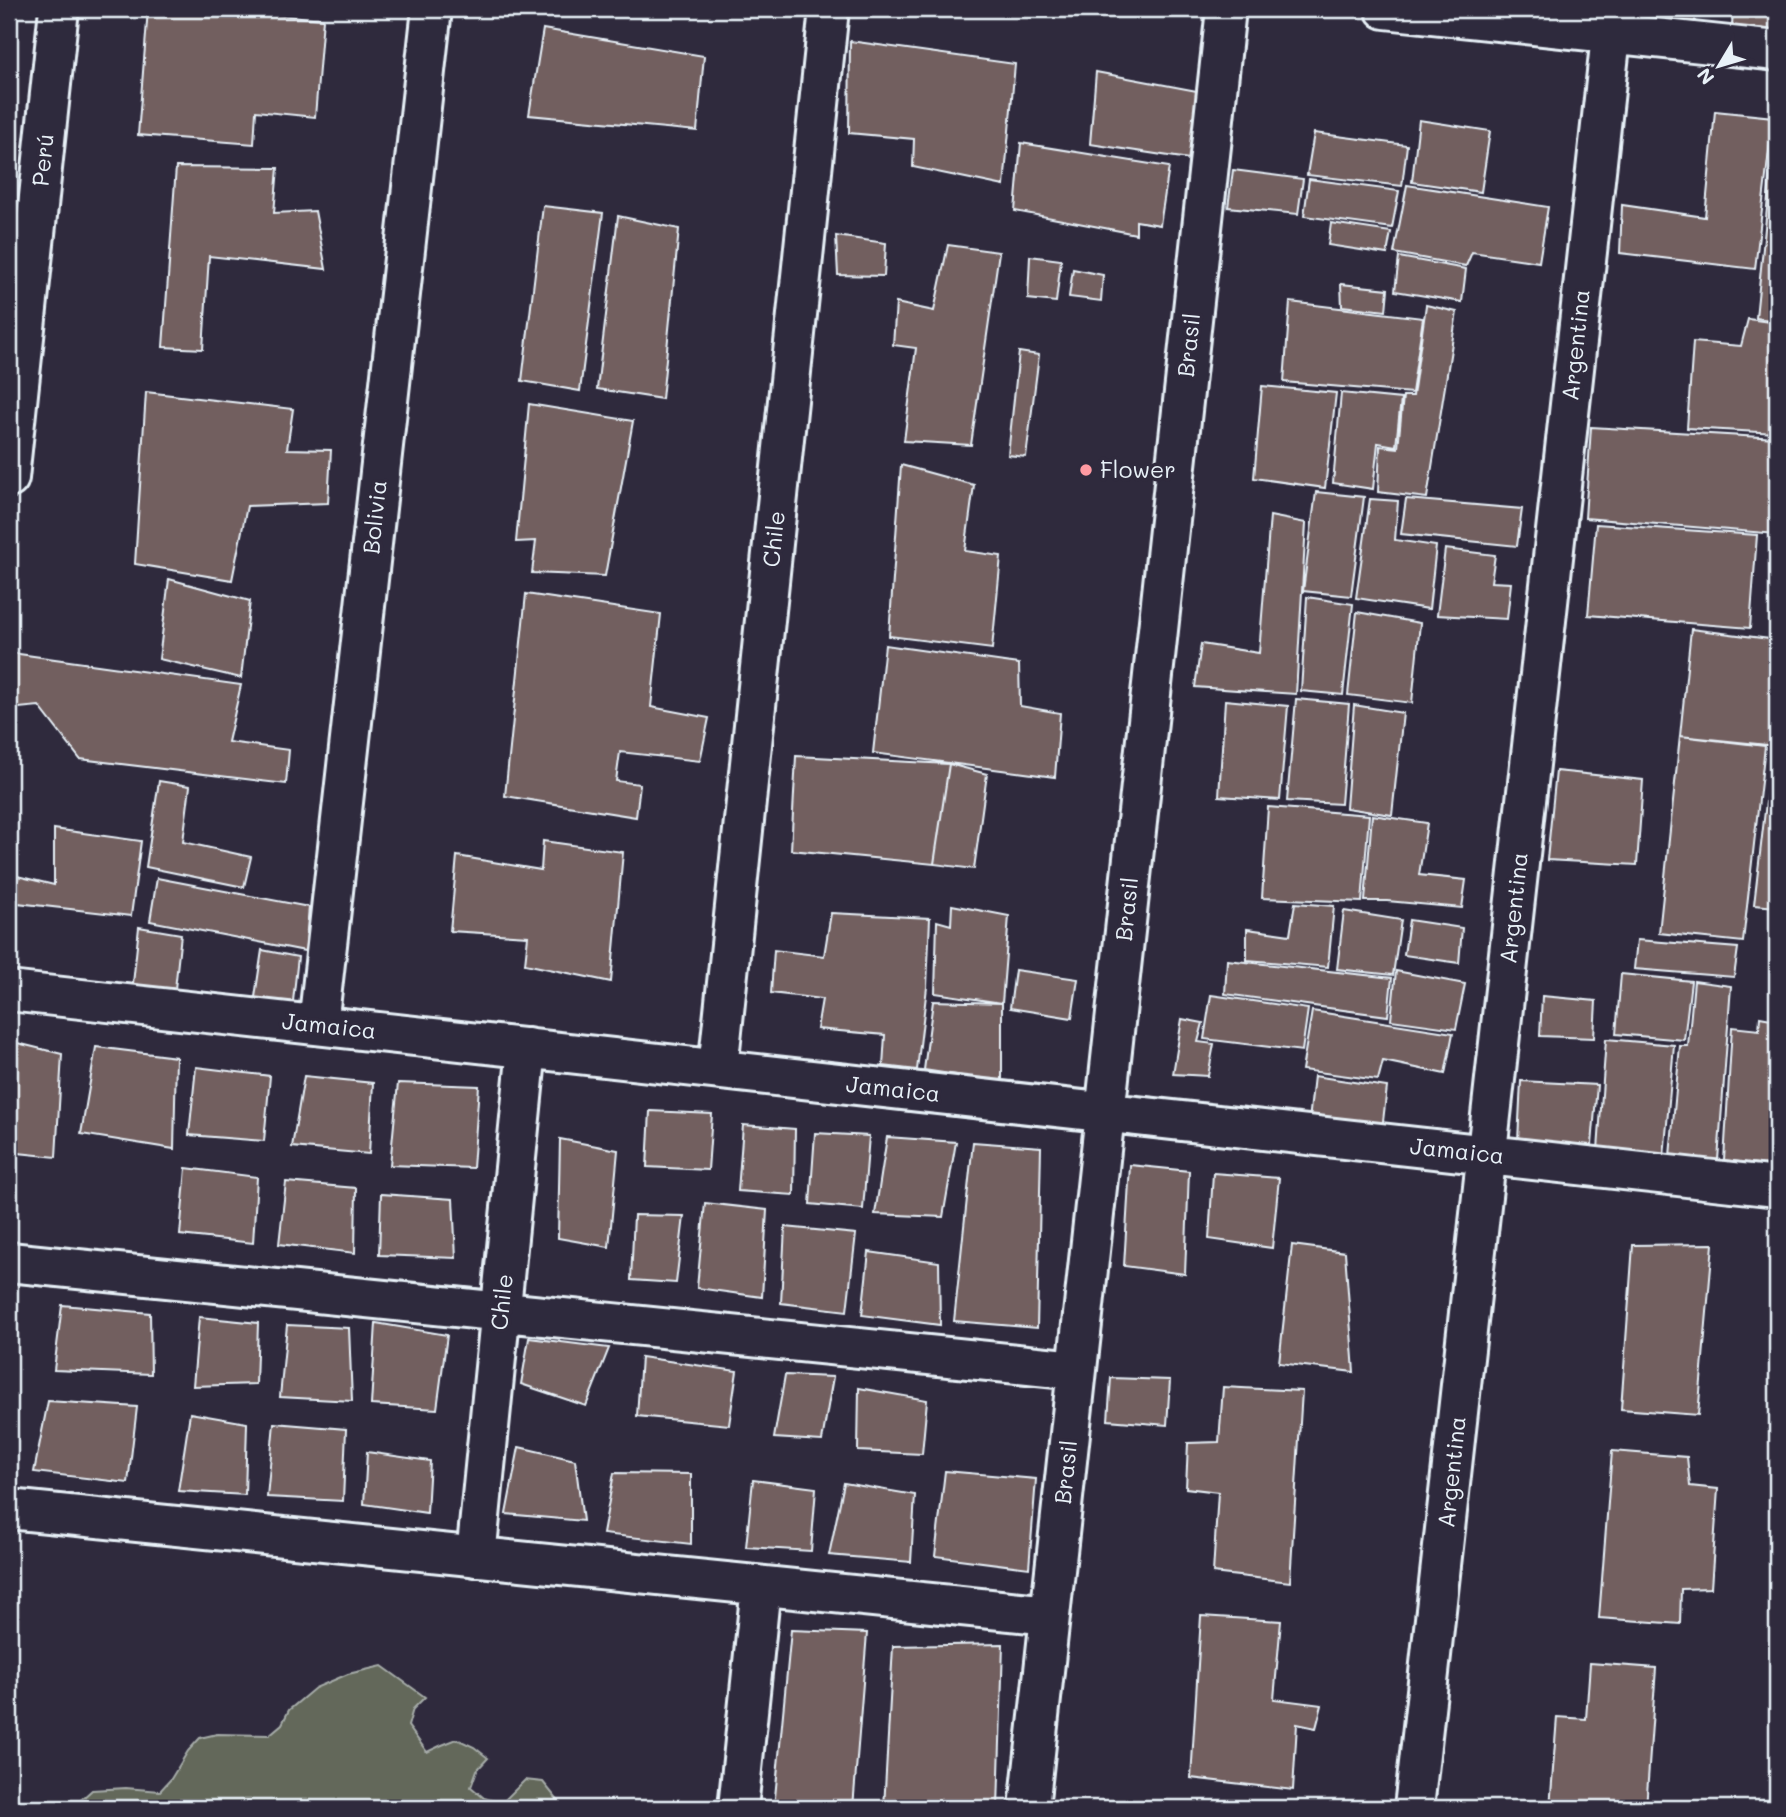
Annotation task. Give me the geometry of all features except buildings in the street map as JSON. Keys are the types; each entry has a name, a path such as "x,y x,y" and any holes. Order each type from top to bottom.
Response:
{"street":[{"name":"Perú","path":"9,478 60,9"},
{"name":"Bolivia","path":"318,1025 432,9"},
{"name":"Chile","path":"718,1069 829,9"},
{"name":"Brasil","path":"1029,1808 1226,9"},
{"path":"1385,9 1612,21 1777,51"},
{"name":"Argentina","path":"1414,1808 1612,21"},
{"name":"Jamaica","path":"9,991 1777,1187"},
{"name":"Chile","path":"476,1557 527,1048"},
{"path":"9,1262 1077,1370"},
{"path":"9,1509 1050,1615"},
{"path":"738,1808 761,1586"}],"green space":[{"path":"382,1666 425,1697 413,1709 408,1726 427,1752 457,1739 488,1758 477,1770 471,1787 484,1798 502,1803 525,1780 543,1782 564,1808 72,1808 92,1790 126,1788 160,1791 200,1738 217,1734 269,1735 282,1724 289,1710 315,1688 348,1674"}],"place":[{"name":"Flower","path":"1086,470"}]}
